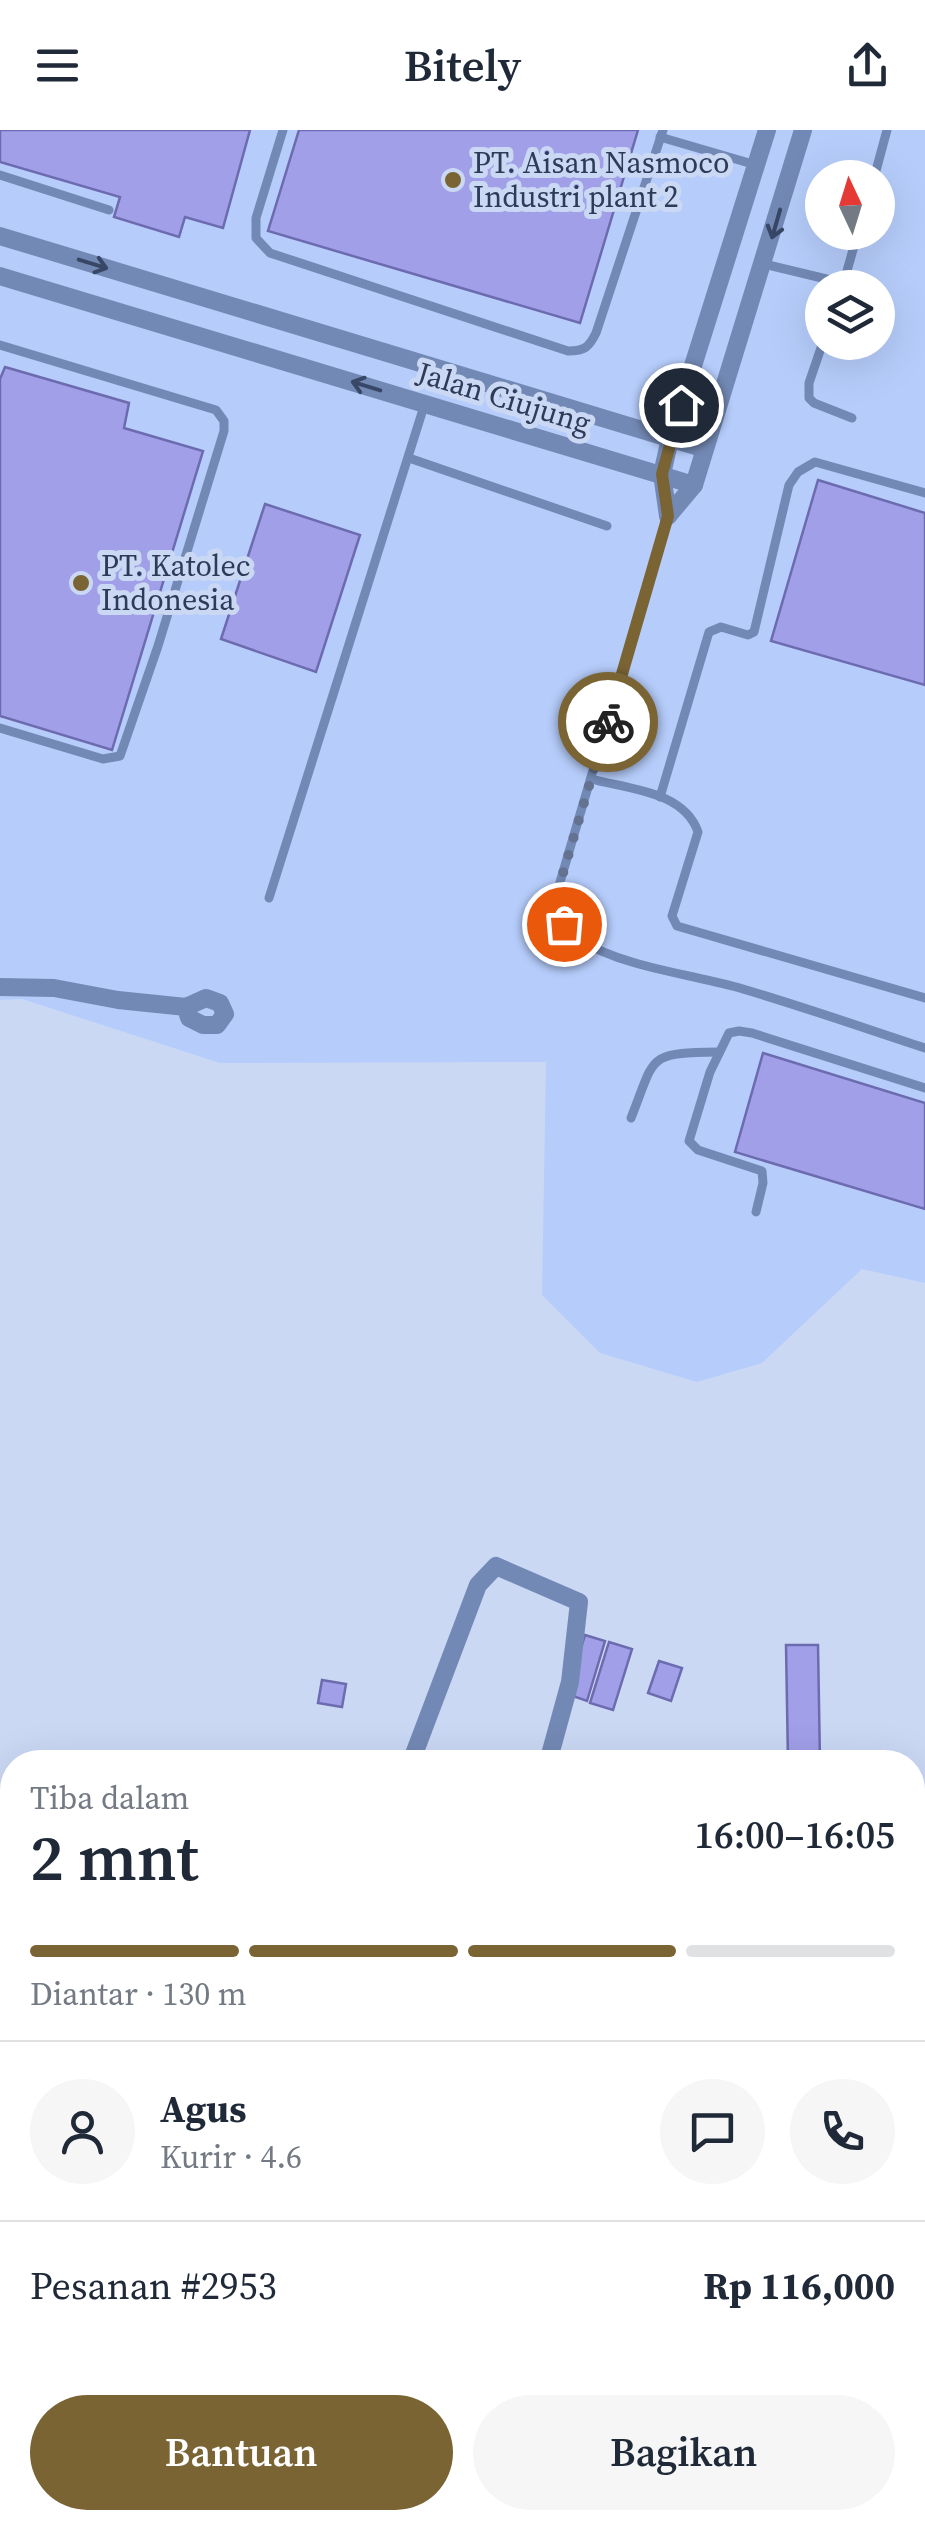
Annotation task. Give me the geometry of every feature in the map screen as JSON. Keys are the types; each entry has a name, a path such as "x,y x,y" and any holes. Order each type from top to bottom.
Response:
{"street":[{"path":"668,516 662,474 670,439 767,130"},
{"path":"668,516 694,485 803,130"},
{"path":"0,236 705,450"},
{"name":"Jalan Ciujung","path":"0,276 694,485"},
{"path":"0,987 54,988 118,1000 186,1006"},
{"path":"416,1750 478,1585 496,1566 578,1602 570,1682 551,1750"}],"lane":[{"path":"283,130 256,218 256,238 270,253 568,351 588,347 596,333 662,134 756,165"},
{"path":"879,160 887,130"},
{"path":"0,175 110,210"},
{"path":"764,264 805,276"},
{"path":"0,346 216,410 224,422 158,646 120,756 103,758 0,728"},
{"path":"817,360 809,383 809,398 814,404 852,418"},
{"path":"269,898 426,403"},
{"path":"409,458 607,526"},
{"path":"660,797 709,632 721,627 748,635 754,632 790,485 798,472 815,462 925,493"},
{"path":"668,516 558,890 558,912 580,940 604,952 742,988 925,1048"},
{"path":"591,780 660,797 685,808 693,818 698,832 672,916 677,926 925,998"},
{"path":"756,1212 762,1171 698,1150 689,1141 718,1052 730,1033 739,1031 925,1088"},
{"path":"632,1118 653,1064 660,1057 718,1052"}],"shaded area":[{"path":"0,130 925,130 925,1283 862,1269 762,1363 697,1382 600,1353 542,1295 546,1062 220,1063 22,999 0,1000"}],"building":[{"path":"0,130 250,130 223,228 185,217 179,237 114,217 120,197 0,162"},
{"name":"PT. Aisan Nasmoco Industri plant 2","path":"299,130 638,130 580,323 268,231"},
{"name":"PT. Katolec Indonesia","path":"5,367 129,403 124,428 203,451 112,750 0,716 0,379"},
{"path":"818,480 925,513 925,685 771,641"},
{"path":"265,504 360,535 316,672 221,639"},
{"path":"763,1053 925,1103 925,1209 735,1152"},
{"path":"585,1635 605,1641 587,1701 567,1694"},
{"path":"609,1642 632,1649 613,1710 590,1703"},
{"path":"786,1645 818,1645 820,1750 788,1750"},
{"path":"659,1661 682,1668 671,1701 648,1693"},
{"path":"322,1680 346,1684 342,1707 318,1703"}],"way so far":[{"path":"564,924 558,912 558,890 608,722"}],"place":[{"name":"PT. Aisan Nasmoco Industri plant 2","path":"453,180"},
{"name":"PT. Katolec Indonesia","path":"81,583"}],"route":[{"path":"608,722 668,516 662,474 681,405"}]}
